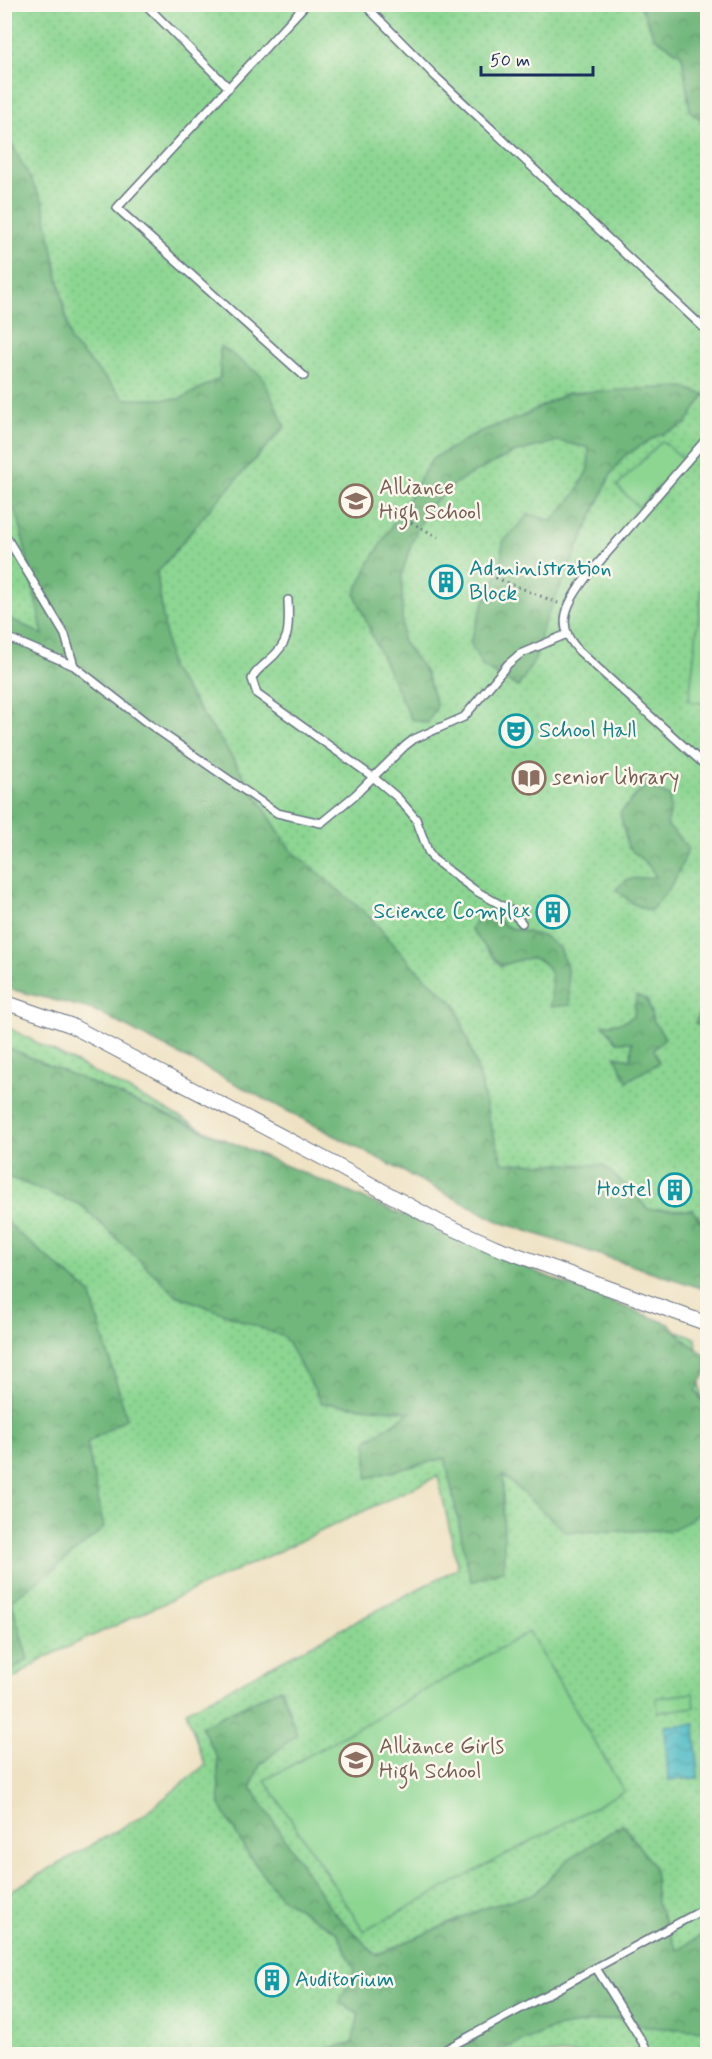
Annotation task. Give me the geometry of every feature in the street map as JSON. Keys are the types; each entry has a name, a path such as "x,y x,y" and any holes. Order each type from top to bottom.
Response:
{"street":[{"path":"4,1002 70,1025 302,1146 440,1222 495,1247 708,1324"}],"lane":[{"path":"145,4 229,88"},
{"path":"304,376 117,208 306,4"},
{"path":"364,4 436,77 708,332"},
{"path":"708,437 588,575 572,597 566,616 567,634 579,651 708,768"},
{"path":"4,533 66,635 74,666"},
{"path":"288,600 289,629 286,641 271,660 254,673 252,679 256,694 373,777 398,798 416,819 433,859 476,891 510,910 522,923"},
{"path":"4,636 74,666 146,722 278,813 321,823 355,795 414,739 464,717 508,664 520,654 567,634"},
{"path":"437,2055 708,1907"},
{"path":"596,1968 650,2055"}],"path":[{"path":"390,511 438,537"},
{"path":"479,571 568,607"}],"green space":[{"name":"Alliance High School","path":"686,4 707,29 708,542 689,700 708,704 707,1276 131,1026 5,974 4,5"},
{"path":"635,5 707,5 707,124 690,111 682,55 654,37 641,7"},
{"path":"4,130 43,202 71,342 125,399 180,399 220,378 220,346 262,376 285,426 210,509 157,573 170,667 226,748 290,849 370,917 414,967 456,1005 479,1074 490,1123 503,1163 603,1165 648,1209 692,1210 707,1228 707,1290 500,1222 94,1010 5,988 5,616 43,635 19,520 5,493"},
{"path":"683,387 705,395 685,425 655,437 624,456 611,474 544,623 535,660 518,687 482,666 470,642 485,599 500,571 503,542 529,514 552,521 576,493 588,469 589,448 558,441 513,453 458,481 431,505 415,534 402,573 402,640 426,673 437,706 428,723 411,719 355,594 369,564 432,459 481,431 521,417 567,393"},
{"path":"662,441 685,460 639,508 617,486"},
{"path":"707,542 707,704 689,701"},
{"path":"645,785 670,796 670,814 667,825 688,848 673,882 650,911 632,903 616,889 628,879 656,877 649,866 628,847 620,813"},
{"path":"481,910 508,927 545,937 559,948 567,968 570,1005 551,1007 551,976 541,961 528,958 501,966 471,930"},
{"path":"636,996 647,999 653,1020 665,1038 654,1049 659,1063 627,1081 615,1056 631,1059 632,1042 617,1042 603,1025 623,1022 634,1016"},
{"path":"700,1013 707,1013 707,1030 695,1023"},
{"name":"Alliance Girls High School","path":"5,1026 391,1227 696,1338 708,1465 707,2054 5,2054 5,1894 141,1817 205,1765 186,1711 458,1568 438,1476 46,1657 5,1684"},
{"path":"4,1046 577,1289 669,1324 687,1342 707,1356 707,1370 696,1391 707,1408 707,1508 674,1530 566,1532 503,1475 504,1570 471,1582 445,1458 367,1478 367,1440 411,1412 322,1403 284,1337 176,1295 81,1205 5,1176"},
{"path":"5,1220 90,1293 127,1418 87,1443 104,1528 53,1570 11,1600 28,1659 5,1674"},
{"path":"529,1632 624,1791 364,1931 265,1780"},
{"path":"281,1688 297,1734 260,1765 251,1787 330,1908 376,1955 482,1909 535,1893 567,1860 623,1824 654,1867 657,1904 677,1950 704,1934 707,1941 707,2031 649,2027 618,2018 555,2028 491,2054 401,2054 387,2051 378,2054 295,2054 352,2044 359,2013 339,2003 355,1970 337,1933 280,1897 247,1853 220,1805 217,1757 201,1726"},
{"path":"693,1693 695,1707 658,1712 656,1698"}],"water":[{"path":"695,1724 698,1778 668,1780 665,1726"}],"place":[{"name":"Alliance High School","path":"356,501"},
{"name":"Administration Block","path":"446,582"},
{"name":"School Hall","path":"516,731"},
{"name":"senior library","path":"529,778"},
{"name":"Science Complex","path":"553,912"},
{"name":"Hostel","path":"675,1190"},
{"name":"Alliance Girls High School","path":"356,1760"},
{"name":"Auditorium","path":"272,1980"}]}
